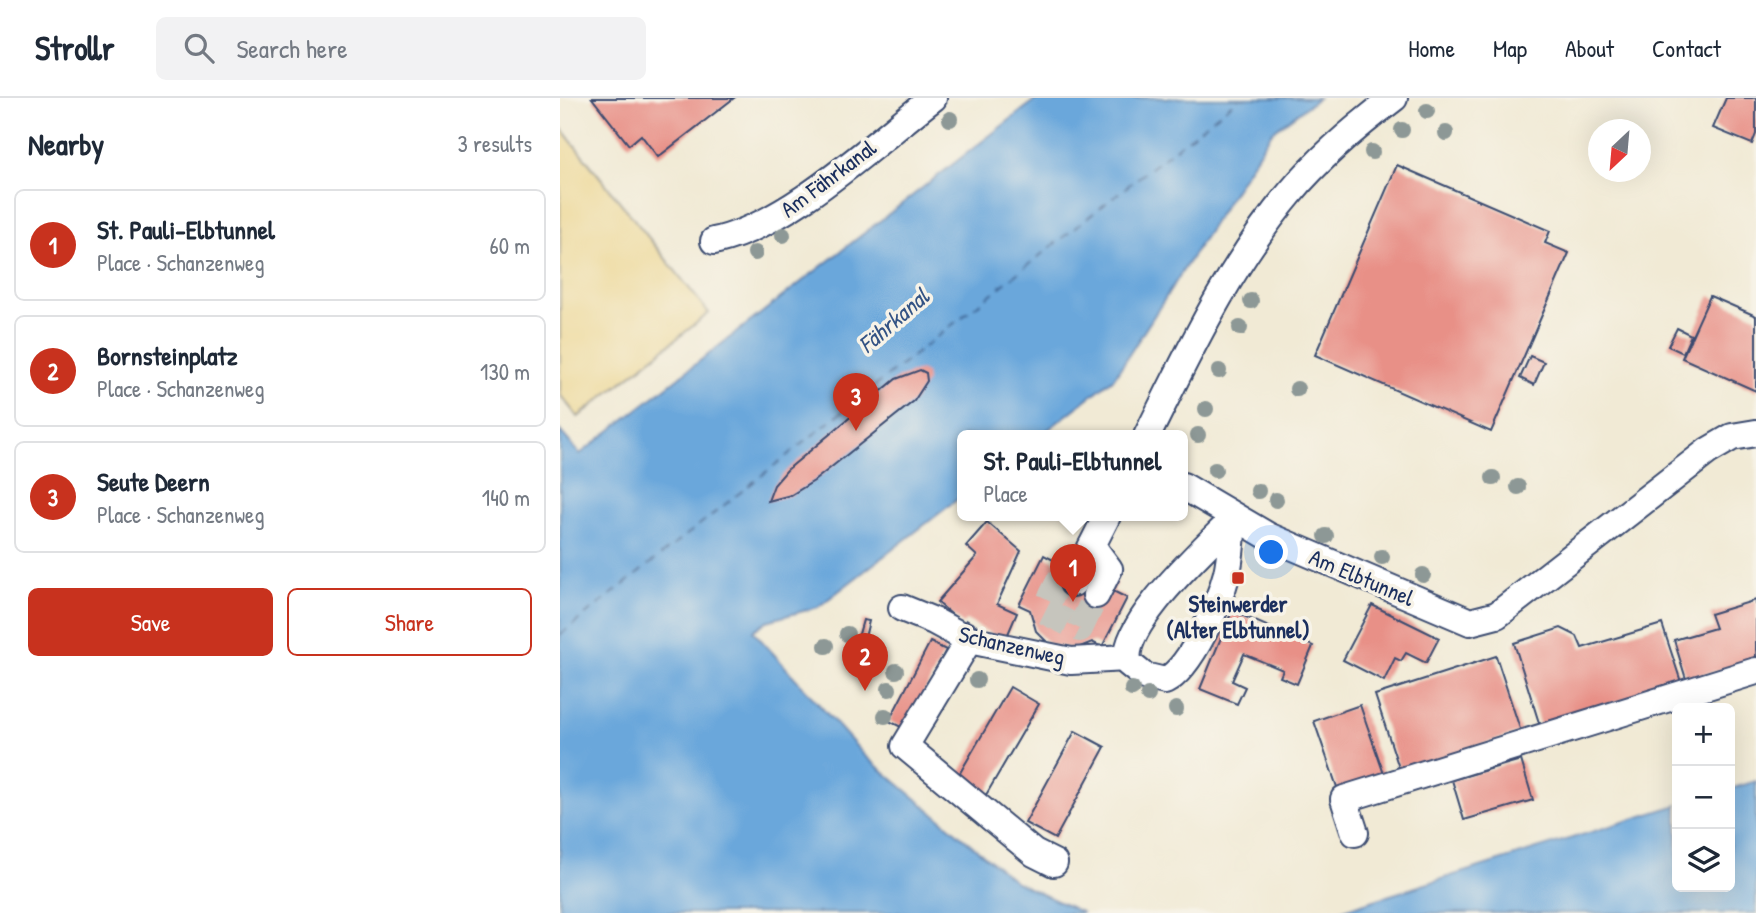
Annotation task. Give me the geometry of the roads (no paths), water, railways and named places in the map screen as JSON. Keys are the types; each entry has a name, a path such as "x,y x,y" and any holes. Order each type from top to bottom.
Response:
{"street":[{"name":"Am Fährkanal","path":"714,241 746,232 790,208 933,98"},
{"path":"1150,430 1231,276 1276,210 1329,152 1394,98"},
{"name":"Am Elbtunnel","path":"1188,489 1234,519 1470,622 1497,615 1708,451 1732,437 1756,433"},
{"path":"1234,519 1227,573 1195,651 1182,669 1165,681 1155,681 1133,669 1127,658 1129,648 1156,600 1234,519"},
{"path":"1100,530 1109,569 1079,586 1075,552 1100,530"},
{"name":"Schanzenweg","path":"902,608 969,640 1071,661 1127,658"},
{"path":"969,640 905,746 1034,853 1054,863"},
{"path":"1355,833 1344,799 1756,671"}],"water":[{"name":"Fährkanal","path":"1038,98 1318,98 1272,132 1114,378 1048,430 957,430 957,500 818,607 767,621 753,631 865,756 1016,882 1083,913 560,913 560,431 580,454"},
{"path":"1756,781 1756,913 1333,913 1672,807 1672,892 1735,892 1735,787"}],"tunnel":[{"path":"1061,577 1044,611 1080,629 1096,595"}],"place":[{"name":"Seute Deern","path":"856,431"},
{"name":"Steinwerder (Alter Elbtunnel)","path":"1238,578"},
{"name":"St. Pauli-Elbtunnel","path":"1073,602"},
{"name":"Bornsteinplatz","path":"865,691"}]}
